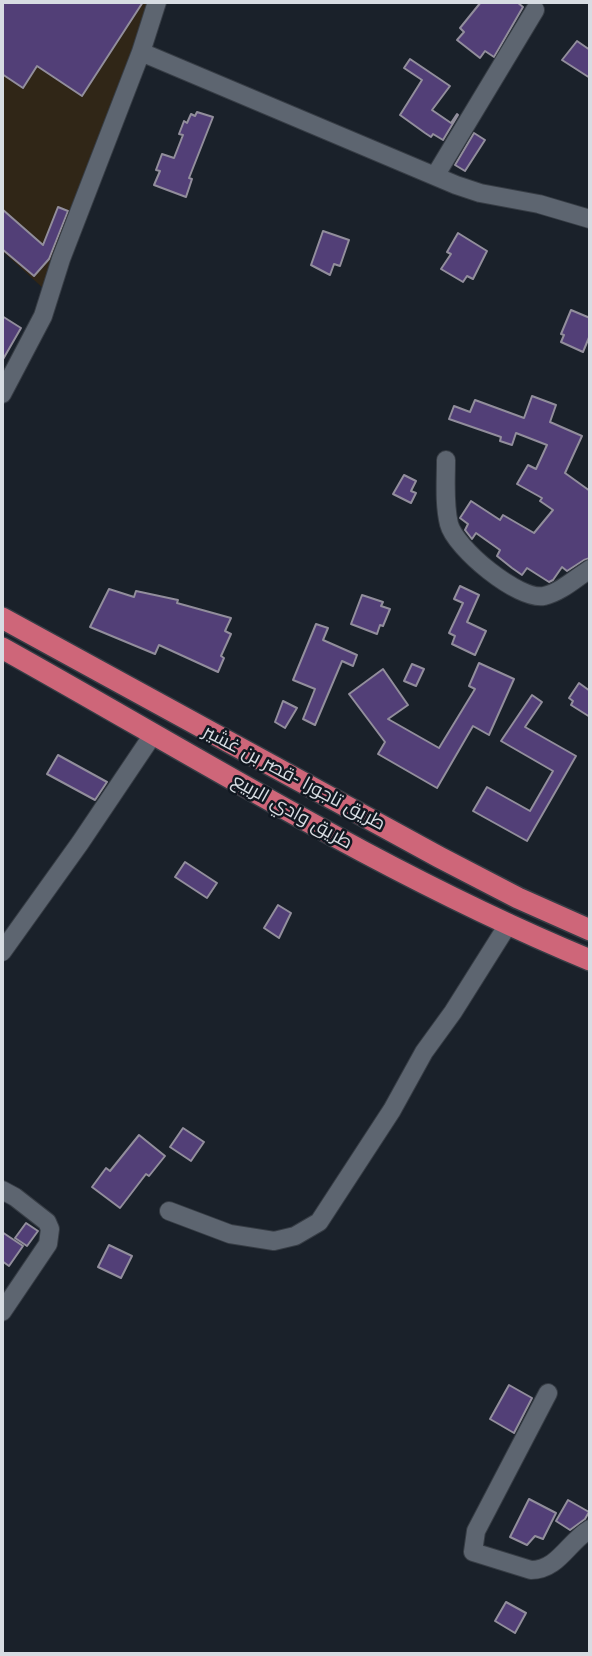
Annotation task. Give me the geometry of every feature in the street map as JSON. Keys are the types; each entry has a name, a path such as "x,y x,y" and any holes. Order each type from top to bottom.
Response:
{"highway":[{"name":"طريق تاجورا -قصر بن غشير","path":"2,618 439,857 517,898 590,930"},
{"name":"طريق وادي الربيع","path":"2,648 155,733 277,806 434,890 590,960"}],"street":[{"path":"2,394 43,316 61,258 141,52 157,2"},
{"path":"435,176 535,10"},
{"path":"141,52 480,193 539,204 590,219"},
{"path":"446,460 447,510 452,532 472,556 506,584 540,597 557,591 590,569"},
{"path":"2,952 155,733"},
{"path":"169,1211 230,1234 274,1241 295,1236 319,1222 392,1110 424,1052 453,1012 509,923"},
{"path":"2,1190 47,1222 50,1237 2,1312"},
{"path":"548,1393 476,1531 473,1552 523,1568 540,1570 551,1566 590,1530"}],"shaded area":[{"path":"2,2 154,2 44,289 2,251"}],"building":[{"path":"2,2 143,2 82,96 37,66 23,88 2,74"},
{"path":"481,2 517,2 523,7 494,57 485,51 480,58 457,40 464,32 460,28"},
{"path":"577,41 590,50 590,78 562,60"},
{"path":"410,59 450,86 432,110 451,123 458,115 443,140 433,134 431,137 400,115 422,80 404,68"},
{"path":"197,112 213,117 189,178 192,179 186,197 154,185 160,171 156,170 162,154 174,158 183,135 179,134 184,121 187,123 191,114 195,116"},
{"path":"474,133 485,140 465,171 455,165"},
{"path":"58,207 68,211 49,259 34,276 2,249 2,209 43,245"},
{"path":"323,231 349,240 340,266 334,264 330,275 311,265"},
{"path":"458,233 487,251 473,279 467,276 463,282 441,269 451,254 447,252"},
{"path":"571,310 590,318 590,335 583,352 561,342 564,335 561,334"},
{"path":"2,316 21,328 2,361"},
{"path":"532,396 556,405 550,422 582,436 565,473 590,491 590,558 567,571 562,567 549,582 527,568 522,575 512,568 497,556 500,550 476,533 472,539 465,530 468,524 460,518 471,501 500,520 503,515 534,533 553,510 540,501 542,498 517,484 528,465 536,469 547,445 516,433 512,445 500,441 501,437 449,419 454,406 470,412 475,400 524,418"},
{"path":"404,475 416,481 411,491 416,493 411,503 393,494"},
{"path":"460,586 479,595 467,622 486,631 475,655 452,644 455,636 449,633 463,603 454,599"},
{"path":"109,589 134,597 136,591 178,600 177,603 231,618 225,631 231,634 221,656 224,658 218,672 159,645 155,654 90,627"},
{"path":"362,595 383,602 381,606 390,609 377,634 351,624"},
{"path":"316,624 328,628 323,640 357,655 353,666 342,661 315,725 303,719 315,689 293,680"},
{"path":"479,663 514,679 489,735 473,726 437,788 378,754 385,742 349,694 383,669 408,705 388,719 439,748 475,689 469,686"},
{"path":"412,664 424,669 416,686 404,681"},
{"path":"579,683 590,691 590,717 571,705 573,701 569,698"},
{"path":"532,695 542,702 525,727 576,756 527,841 473,811 487,787 530,811 553,771 501,741"},
{"path":"283,701 297,708 285,728 275,722"},
{"path":"58,755 107,782 95,800 47,774"},
{"path":"185,862 217,883 207,898 175,877"},
{"path":"278,905 291,913 279,938 264,928"},
{"path":"183,1128 204,1142 191,1161 170,1147"},
{"path":"139,1135 165,1156 149,1176 146,1174 120,1208 92,1187 106,1168 110,1171"},
{"path":"26,1223 38,1231 27,1246 15,1238"},
{"path":"2,1232 23,1246 9,1266 2,1261"},
{"path":"109,1245 132,1256 121,1278 98,1267"},
{"path":"509,1385 532,1398 514,1433 490,1419"},
{"path":"529,1499 556,1513 543,1539 535,1536 527,1545 510,1537"},
{"path":"568,1500 589,1512 585,1519 570,1530 556,1521"},
{"path":"506,1602 526,1613 515,1633 495,1621"}]}
